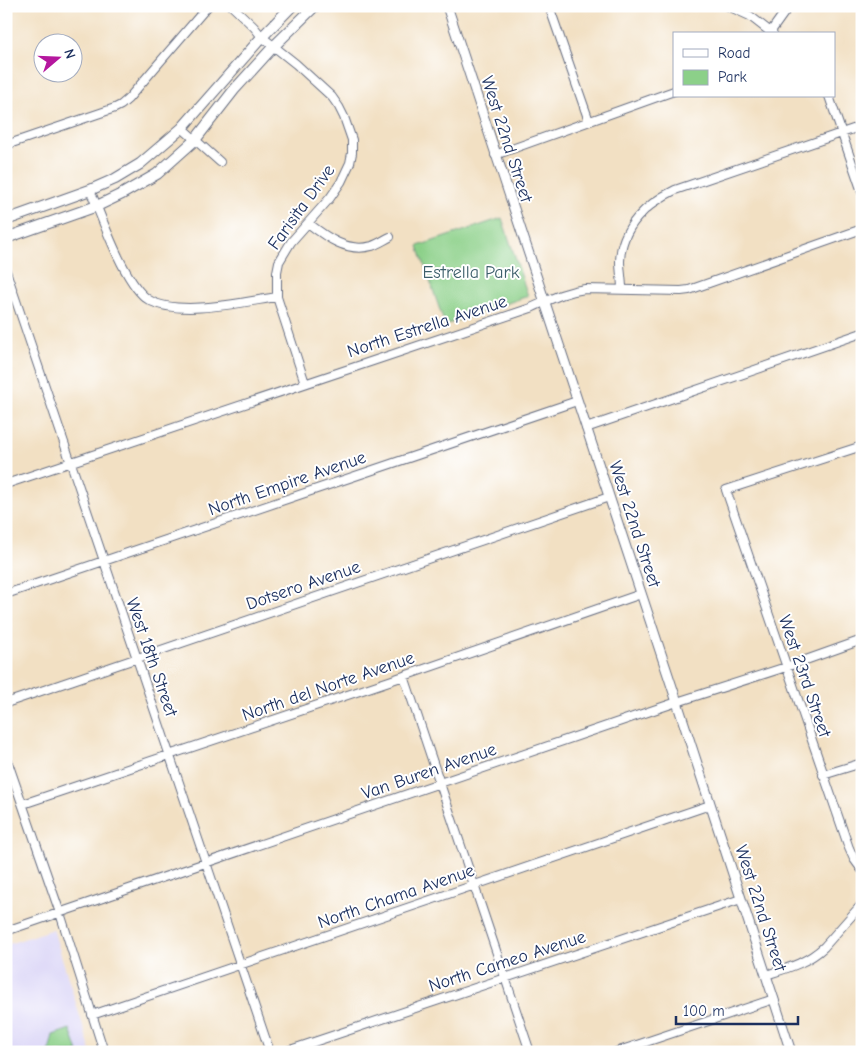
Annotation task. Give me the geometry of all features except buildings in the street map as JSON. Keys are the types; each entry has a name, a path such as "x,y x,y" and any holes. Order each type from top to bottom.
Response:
{"main road":[{"path":"6,220 115,180 140,164 182,128 262,37 292,6"},
{"path":"6,238 97,206 157,174 195,140 234,90 274,46 315,6"}],"street":[{"path":"6,145 121,105 208,6"},
{"path":"232,6 262,37"},
{"name":"West 22nd Street","path":"447,6 791,1052"},
{"path":"549,6 589,121"},
{"path":"728,6 750,16 770,32"},
{"path":"772,32 789,6"},
{"name":"Farisita Drive","path":"262,37 303,70 332,97 340,107 352,140 350,163 341,182 330,198 291,242 279,262 277,296 305,383"},
{"path":"495,155 673,91"},
{"path":"830,98 862,192"},
{"path":"622,289 620,264 624,239 631,226 648,206 662,196 862,126"},
{"path":"182,128 220,162"},
{"path":"90,190 119,258 135,287 148,299 166,306 189,308 277,296"},
{"path":"308,223 329,239 350,246 370,247 390,237"},
{"name":"North Estrella Avenue","path":"6,484 533,307 570,291 585,289 689,290 862,229"},
{"name":"West 18th Street","path":"6,271 270,1052"},
{"path":"586,428 862,334"},
{"name":"North Empire Avenue","path":"6,594 577,402"},
{"name":"West 23rd Street","path":"862,446 726,490 848,848 862,870"},
{"name":"Dotsero Avenue","path":"6,703 609,497"},
{"name":"North del Norte Avenue","path":"23,804 641,594"},
{"name":"Van Buren Avenue","path":"6,931 862,640"},
{"path":"404,676 530,1052"},
{"path":"6,758 60,913 104,1052"},
{"path":"823,775 862,763"},
{"name":"North Chama Avenue","path":"92,1015 710,805"},
{"name":"North Cameo Avenue","path":"284,1052 741,899"},
{"path":"766,975 805,961 817,953 862,904"},
{"path":"616,1052 774,999"}],"shaded area":[{"path":"53,929 91,1052 6,1052 6,945"}],"green space":[{"name":"Estrella Park","path":"502,218 528,296 445,325 418,246"},
{"path":"70,1029 78,1052 49,1052 53,1035"}]}
